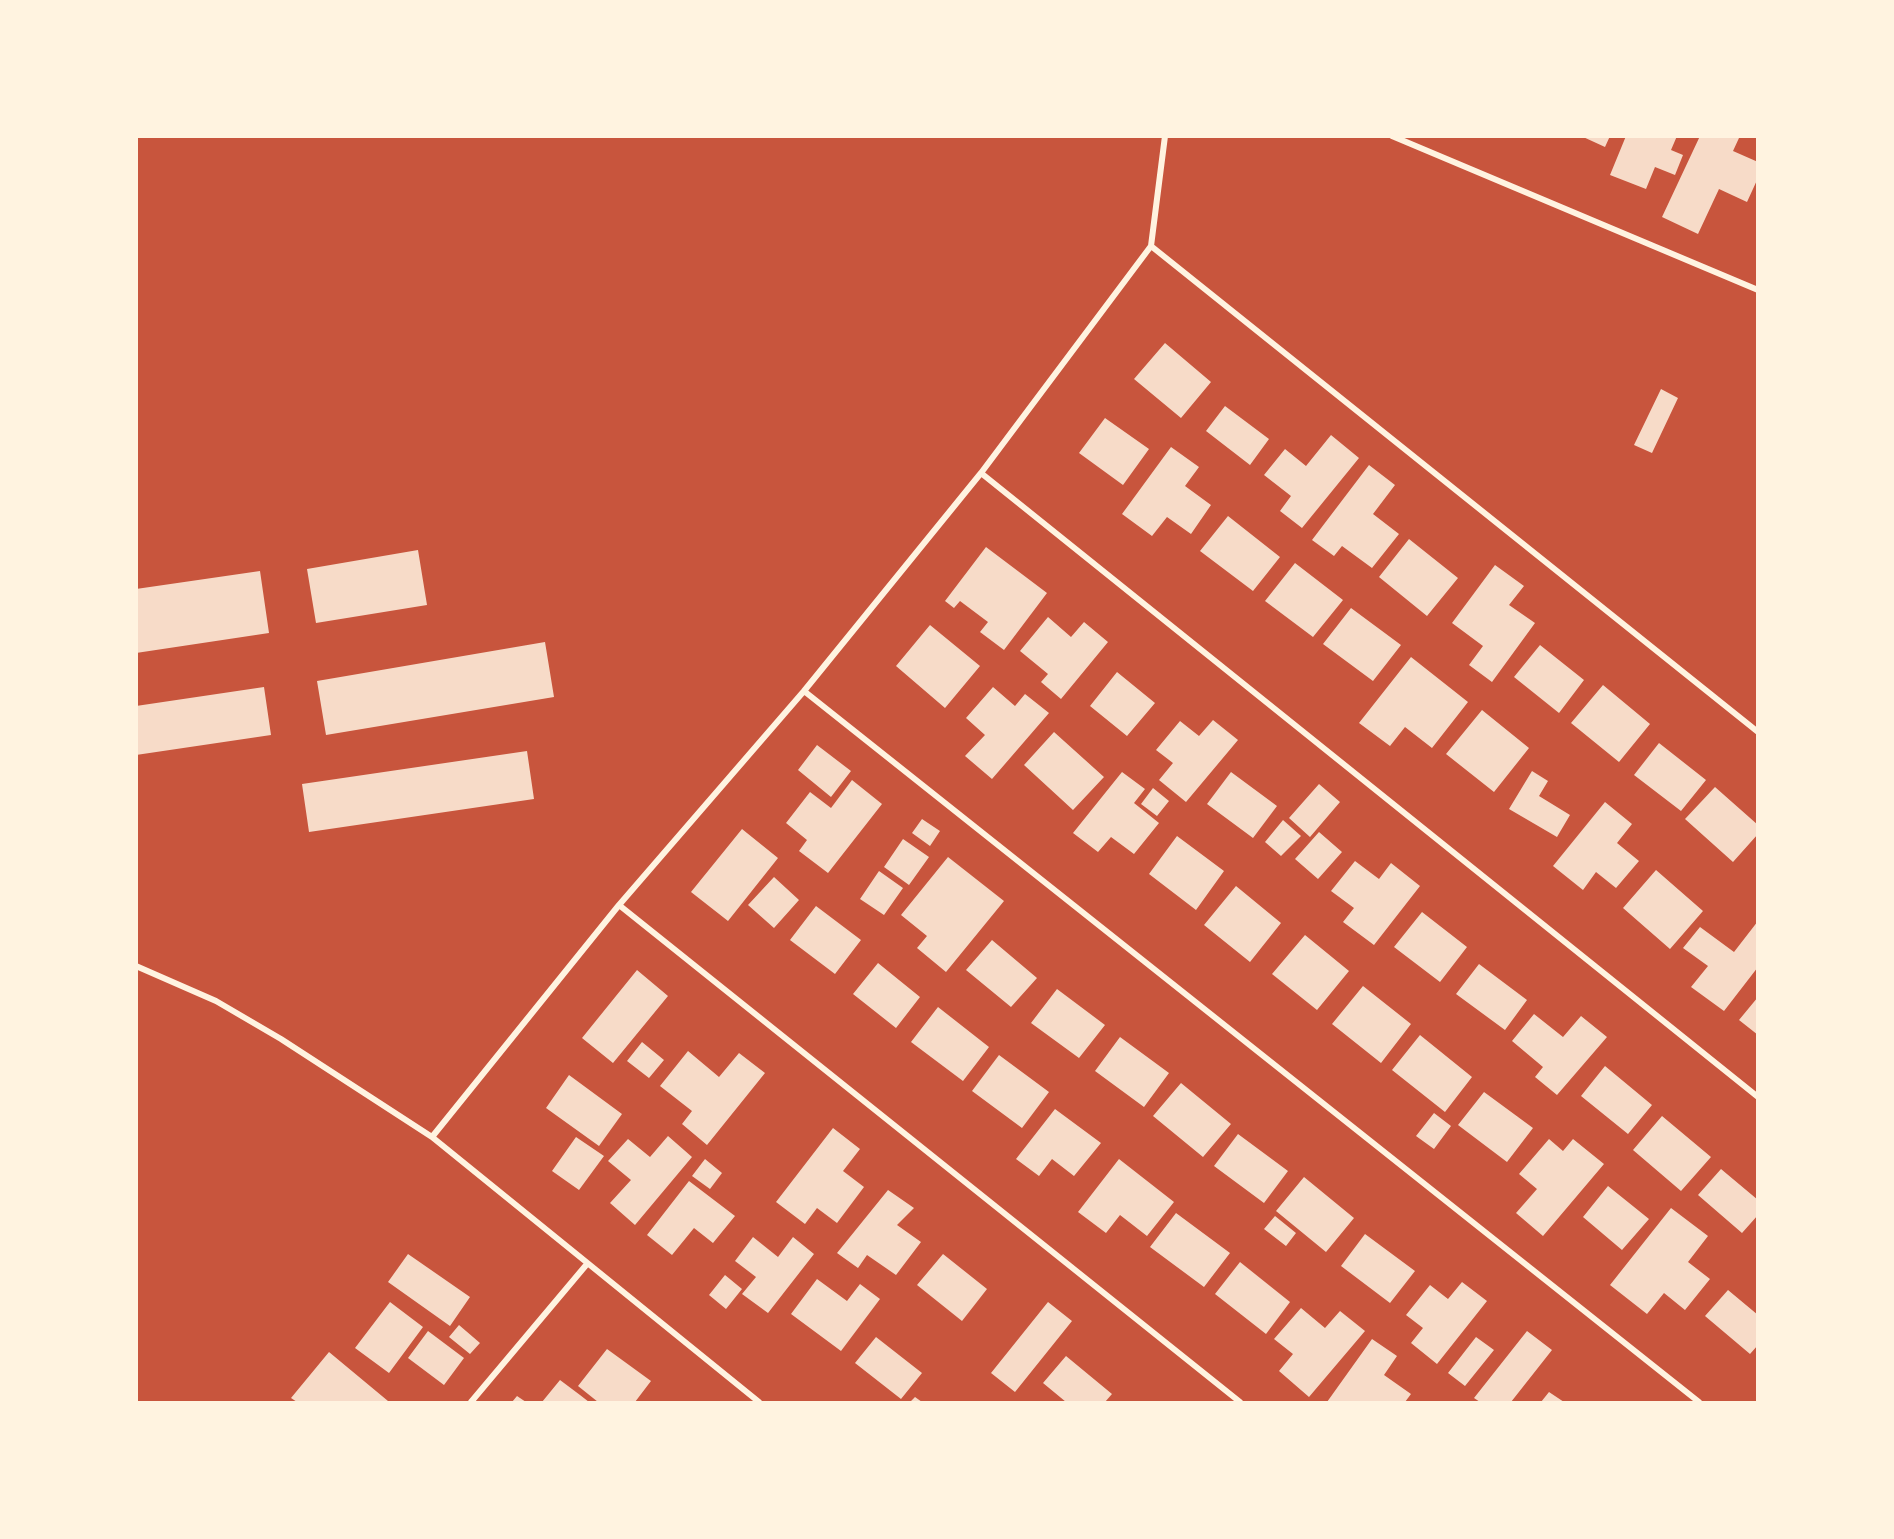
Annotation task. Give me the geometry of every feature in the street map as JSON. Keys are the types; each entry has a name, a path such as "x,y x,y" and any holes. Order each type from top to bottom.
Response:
{"street":[{"path":"432,1137 619,905 804,691 981,474 1151,246 1165,136"},
{"path":"1392,136 1758,290"},
{"path":"1151,246 1758,732"},
{"path":"981,474 1758,1096"},
{"path":"804,691 1699,1402"},
{"path":"619,905 1240,1402"},
{"path":"136,966 216,1001 281,1039 432,1137 759,1402"},
{"path":"471,1402 587,1264"}],"building":[{"path":"1581,136 1610,136 1605,147"},
{"path":"1626,136 1677,136 1671,150 1683,155 1675,175 1655,167 1646,189 1610,175"},
{"path":"1700,136 1739,138 1733,151 1758,162 1758,178 1747,202 1719,189 1698,234 1662,217"},
{"path":"1165,343 1211,382 1181,418 1134,379"},
{"path":"1661,389 1678,398 1652,453 1634,445"},
{"path":"1225,406 1269,439 1250,465 1206,431"},
{"path":"1105,418 1149,449 1123,485 1079,453"},
{"path":"1331,435 1359,458 1302,528 1280,511 1291,496 1264,475 1285,449 1306,466"},
{"path":"1171,447 1199,467 1185,486 1211,505 1191,534 1167,517 1152,536 1122,514"},
{"path":"1369,465 1395,485 1373,514 1399,534 1372,568 1342,546 1334,556 1312,540"},
{"path":"1228,516 1280,557 1253,591 1200,551"},
{"path":"1409,539 1458,578 1427,616 1379,577"},
{"path":"986,547 1047,593 1004,650 980,632 988,622 960,601 954,608 945,601"},
{"path":"418,550 427,605 316,623 307,569"},
{"path":"1295,563 1343,600 1313,637 1265,601"},
{"path":"1495,565 1524,586 1509,605 1535,623 1492,682 1469,665 1483,646 1452,623"},
{"path":"260,571 269,633 136,653 136,589"},
{"path":"1351,608 1401,645 1373,681 1323,644"},
{"path":"1048,617 1071,637 1084,622 1108,642 1061,699 1041,682 1048,674 1020,651"},
{"path":"930,625 980,666 945,708 896,666"},
{"path":"545,642 554,697 326,735 317,681"},
{"path":"1540,645 1584,680 1559,713 1514,677"},
{"path":"1411,657 1468,702 1432,748 1405,727 1390,746 1359,723"},
{"path":"1117,672 1155,703 1127,736 1090,706"},
{"path":"1603,685 1650,724 1619,762 1571,723"},
{"path":"264,687 271,735 136,755 136,706"},
{"path":"993,687 1015,706 1025,694 1049,713 992,779 965,756 985,735 966,718"},
{"path":"1482,710 1529,748 1494,792 1446,754"},
{"path":"1213,720 1238,740 1186,802 1159,780 1173,763 1156,750 1180,721 1199,736"},
{"path":"1054,732 1104,777 1073,810 1024,765"},
{"path":"1659,743 1706,780 1681,811 1634,775"},
{"path":"817,745 851,771 831,797 798,770"},
{"path":"527,751 534,799 309,832 302,784"},
{"path":"1532,771 1548,781 1539,796 1570,815 1557,837 1509,809"},
{"path":"1122,772 1145,789 1134,803 1159,823 1134,854 1111,837 1098,852 1073,833"},
{"path":"1231,772 1277,806 1253,838 1207,804"},
{"path":"852,780 882,804 828,873 799,851 807,840 786,823 810,792 831,808"},
{"path":"1319,784 1340,802 1310,837 1289,818"},
{"path":"1715,787 1758,825 1758,834 1733,862 1685,819"},
{"path":"1153,788 1169,801 1157,816 1141,804"},
{"path":"1605,802 1632,824 1617,843 1639,861 1616,888 1596,872 1583,890 1553,866"},
{"path":"922,819 940,831 930,846 912,833"},
{"path":"1283,820 1301,836 1281,856 1265,842"},
{"path":"742,829 778,858 728,921 691,892"},
{"path":"1319,832 1342,852 1318,879 1295,859"},
{"path":"1177,836 1224,871 1196,910 1149,874"},
{"path":"903,839 929,857 909,885 884,867"},
{"path":"948,857 1004,901 946,972 917,948 927,936 901,915"},
{"path":"1355,861 1379,879 1391,863 1420,886 1374,945 1343,922 1354,908 1331,891"},
{"path":"1656,870 1703,911 1670,949 1623,908"},
{"path":"879,871 903,888 884,915 860,899"},
{"path":"774,877 799,900 774,928 748,905"},
{"path":"1236,886 1281,923 1250,962 1204,925"},
{"path":"816,906 861,940 835,974 790,940"},
{"path":"1422,912 1467,947 1440,982 1394,947"},
{"path":"1758,921 1758,967 1724,1011 1691,987 1708,966 1683,948 1700,927 1734,952"},
{"path":"1305,935 1349,971 1317,1010 1272,974"},
{"path":"992,940 1037,978 1011,1007 966,970"},
{"path":"878,963 920,997 896,1028 853,994"},
{"path":"1479,964 1527,1000 1505,1030 1456,994"},
{"path":"637,970 668,996 613,1063 582,1038"},
{"path":"1363,986 1411,1024 1381,1063 1332,1024"},
{"path":"1057,989 1105,1025 1079,1058 1031,1023"},
{"path":"1758,997 1758,1035 1739,1020"},
{"path":"938,1007 989,1047 963,1081 911,1042"},
{"path":"1534,1014 1563,1037 1581,1016 1607,1037 1557,1095 1535,1077 1543,1067 1512,1041"},
{"path":"1420,1035 1472,1077 1445,1112 1392,1070"},
{"path":"1120,1037 1169,1073 1144,1107 1095,1071"},
{"path":"642,1042 664,1060 649,1078 627,1061"},
{"path":"688,1051 719,1077 739,1053 765,1073 707,1145 682,1124 692,1111 660,1086"},
{"path":"999,1055 1049,1092 1022,1128 972,1091"},
{"path":"1605,1066 1652,1105 1628,1134 1581,1096"},
{"path":"569,1075 622,1114 599,1146 546,1108"},
{"path":"1181,1083 1231,1124 1203,1157 1153,1116"},
{"path":"1484,1092 1533,1128 1507,1162 1458,1125"},
{"path":"1055,1109 1101,1143 1074,1176 1052,1159 1039,1176 1016,1159"},
{"path":"1434,1113 1451,1126 1434,1149 1416,1136"},
{"path":"1662,1116 1711,1157 1681,1191 1633,1150"},
{"path":"833,1128 860,1149 843,1171 864,1187 837,1223 817,1208 805,1224 776,1202"},
{"path":"1238,1134 1288,1171 1264,1203 1214,1166"},
{"path":"668,1136 692,1157 635,1225 610,1203 631,1180 608,1161 628,1139 650,1157"},
{"path":"576,1137 604,1156 579,1190 552,1171"},
{"path":"1549,1139 1563,1151 1573,1139 1604,1164 1543,1236 1516,1213 1537,1189 1519,1174"},
{"path":"705,1159 722,1173 710,1189 692,1176"},
{"path":"1119,1159 1174,1202 1147,1236 1120,1215 1106,1233 1078,1212"},
{"path":"1721,1169 1758,1200 1758,1215 1742,1233 1698,1195"},
{"path":"1304,1177 1354,1218 1326,1252 1276,1211"},
{"path":"689,1181 735,1216 713,1243 694,1228 672,1255 647,1235"},
{"path":"1608,1186 1649,1219 1622,1250 1583,1217"},
{"path":"888,1190 914,1208 897,1225 921,1242 896,1275 867,1255 858,1268 837,1253"},
{"path":"1671,1208 1708,1236 1688,1262 1710,1279 1685,1310 1664,1293 1647,1314 1610,1285"},
{"path":"1176,1213 1230,1253 1204,1287 1150,1247"},
{"path":"1275,1216 1296,1233 1286,1246 1264,1229"},
{"path":"1365,1234 1415,1271 1390,1303 1341,1266"},
{"path":"753,1237 778,1257 793,1237 814,1254 768,1313 742,1294 756,1277 735,1261"},
{"path":"408,1254 470,1297 450,1326 388,1282"},
{"path":"943,1254 987,1289 962,1321 917,1285"},
{"path":"1240,1262 1290,1302 1266,1334 1215,1294"},
{"path":"725,1275 742,1289 726,1309 709,1295"},
{"path":"817,1279 847,1301 860,1284 880,1299 841,1351 791,1314"},
{"path":"1462,1282 1487,1301 1437,1364 1411,1343 1423,1328 1406,1315 1430,1285 1448,1299"},
{"path":"1728,1290 1758,1315 1758,1345 1750,1354 1705,1316"},
{"path":"390,1302 423,1327 389,1373 355,1348"},
{"path":"1048,1302 1072,1321 1015,1392 991,1373"},
{"path":"1301,1308 1325,1328 1340,1311 1365,1331 1309,1397 1279,1371 1293,1354 1274,1339"},
{"path":"459,1325 480,1343 470,1354 449,1337"},
{"path":"428,1331 464,1358 444,1385 408,1358"},
{"path":"1527,1331 1552,1350 1511,1402 1480,1402 1474,1398"},
{"path":"876,1337 922,1373 901,1399 855,1363"},
{"path":"1476,1337 1494,1350 1465,1386 1448,1373"},
{"path":"1372,1339 1397,1356 1384,1375 1411,1394 1405,1402 1327,1402"},
{"path":"607,1349 651,1381 635,1402 598,1402 578,1386"},
{"path":"329,1352 388,1401 297,1402 291,1398"},
{"path":"1066,1356 1112,1394 1105,1402 1066,1402 1043,1383"},
{"path":"560,1380 580,1395 589,1402 542,1402"},
{"path":"1549,1392 1564,1402 1541,1402"},
{"path":"517,1396 526,1402 512,1402"},
{"path":"915,1397 922,1402 910,1402"}]}
